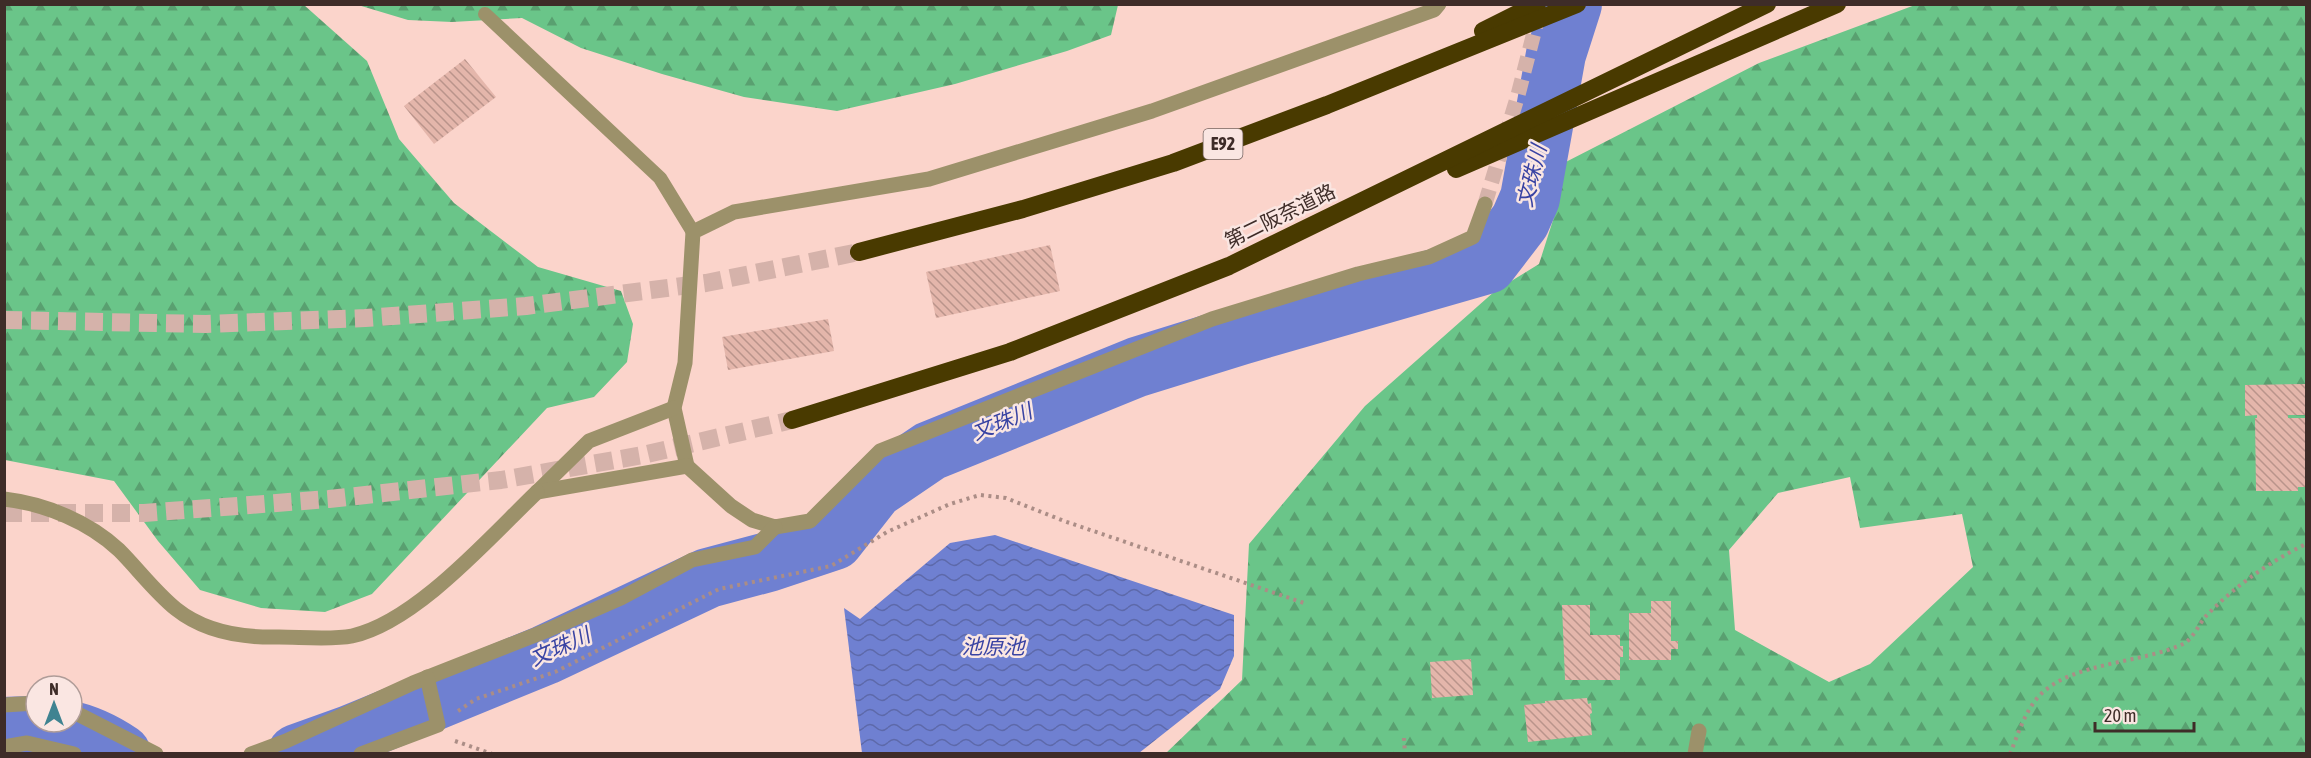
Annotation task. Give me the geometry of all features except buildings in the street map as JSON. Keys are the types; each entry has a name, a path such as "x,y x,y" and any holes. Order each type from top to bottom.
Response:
{"highway":[{"path":"1327,105 1537,4"},
{"name":"E92","path":"859,252 1023,209 1173,163 1327,105 1577,4"},
{"name":"第二阪奈道路","path":"792,420 1010,352 1229,266 1767,4"},
{"path":"1321,221 1429,180 1837,4"}],"street":[{"path":"1439,4 1434,10 1152,111 940,176 734,212 693,232 685,363 674,408 687,466 731,506 752,520 775,527 810,521 880,451 1212,319 1358,274 1430,257 1473,237 1485,204"},
{"path":"4,499 19,501 80,521 117,548 177,609 213,630 249,638 351,636 390,622 433,591 589,441 674,408"},
{"path":"537,492 687,466"},
{"path":"251,753 286,741 427,677 548,630 621,598 692,560 755,547 775,527"},
{"path":"361,753 438,725 427,677"},
{"path":"4,705 24,704"},
{"path":"84,717 156,753"},
{"path":"1695,753 1699,731"},
{"path":"4,747 27,743 74,753"}],"lane":[{"path":"485,14 660,178 693,232"}],"path":[{"path":"492,753 450,740 438,725 476,699 555,672 719,589 831,566 887,532 950,504 980,495 1006,498 1064,521 1304,603"},
{"path":"2010,753 2026,716 2040,694 2060,680 2186,643 2205,617 2248,579 2281,557 2307,544"},
{"path":"1404,738 1405,753"}],"green space":[{"path":"4,5 304,5 367,61 399,139 454,203 538,267 621,291 633,324 627,362 594,397 547,408 372,594 325,612 261,608 200,590 158,541 114,481 5,460"},
{"path":"358,5 1118,5 1111,35 1067,51 955,84 837,111 744,97 662,74 581,48 522,18 452,22 408,20"},
{"path":"1915,5 2306,5 2306,753 1165,754 1242,680 1249,544 1365,406 1495,291 1539,264 1554,217 1556,167 1759,63","holes":["1850,477 1860,528 1962,514 1973,567 1870,664 1829,682 1735,630 1729,550 1778,493"]}],"water":[{"name":"池原池","path":"995,535 1234,615 1234,656 1220,689 1139,753 862,753 844,608 860,619 950,543"}],"waterway":[{"name":"文珠川","path":"297,754 350,735 545,655 708,578 768,562 834,540 874,489 930,451 1137,367 1487,264 1520,221 1530,198 1556,54 1572,4"},
{"name":"文珠川","path":"4,727 36,726 66,730 93,738 121,754"}],"tunnel":[{"path":"1485,204 1518,95 1539,13"},
{"path":"4,320 206,324 365,318 526,306 706,283 859,252"},
{"path":"4,513 144,513 329,499 501,480 643,455 792,420"}]}
